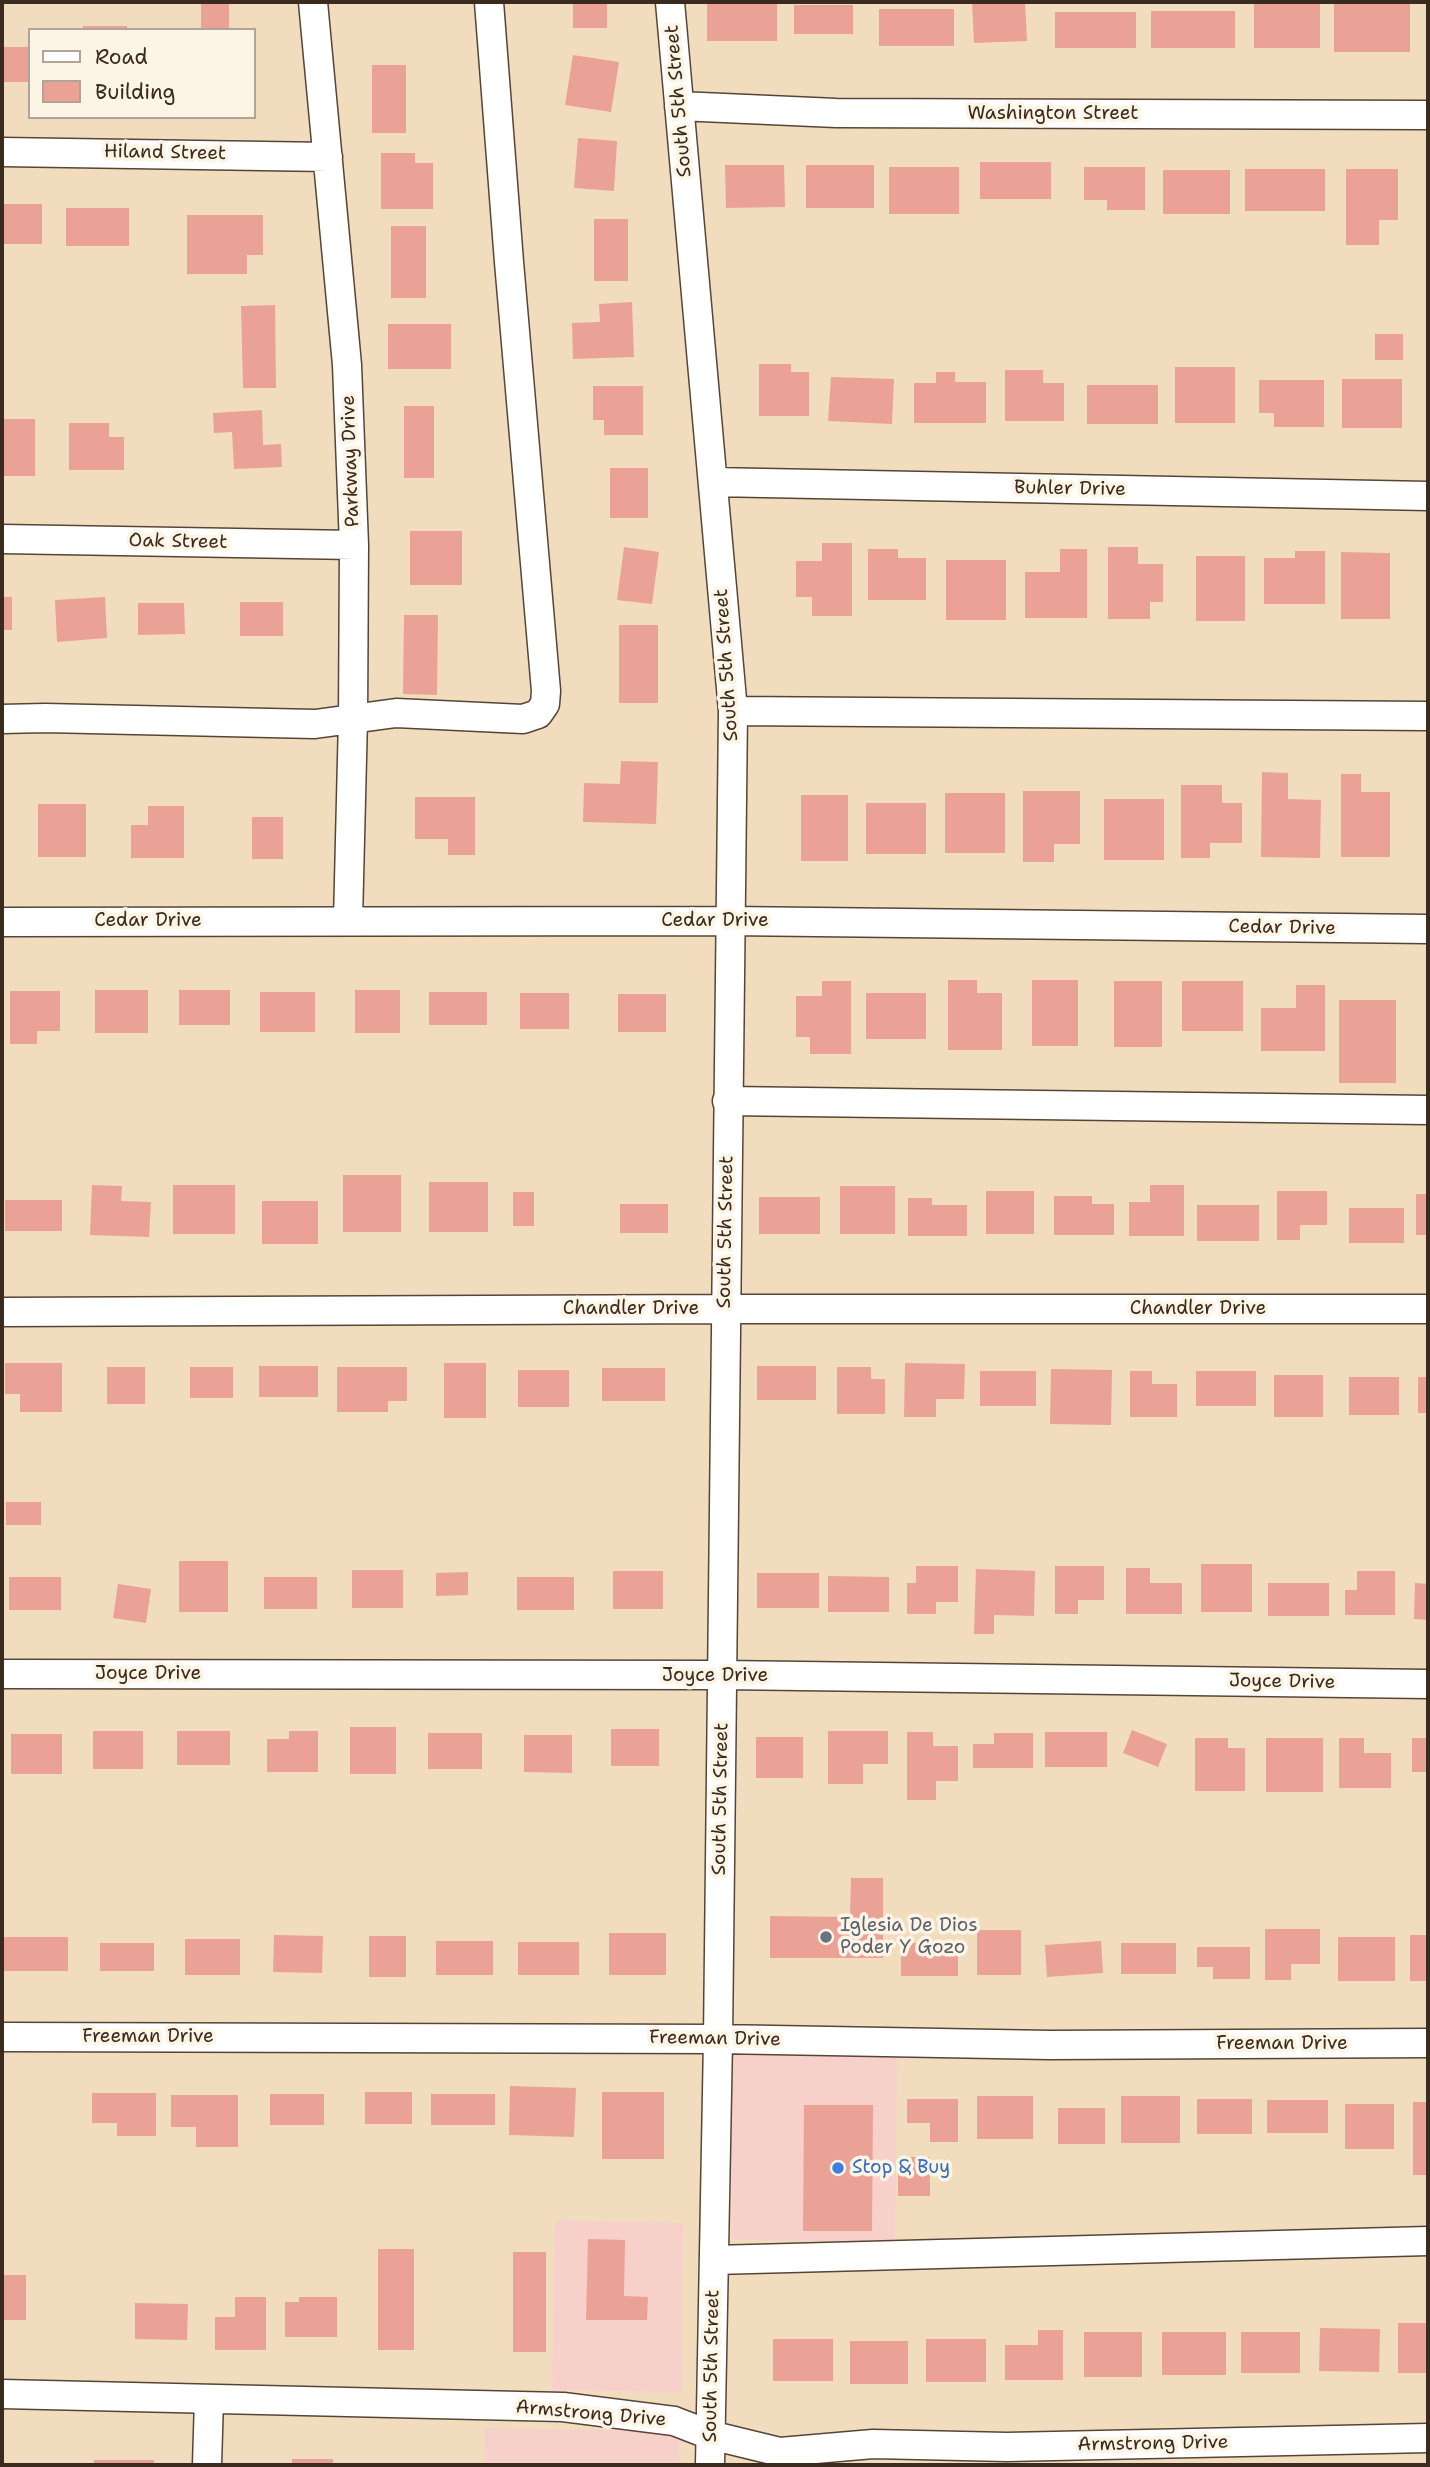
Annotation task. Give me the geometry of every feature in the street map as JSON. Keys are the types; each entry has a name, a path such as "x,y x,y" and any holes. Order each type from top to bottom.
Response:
{"street":[{"name":"Parkway Drive","path":"313,2 347,365 354,545 348,921"},
{"path":"2,719 315,724 396,713 523,719 538,714 545,704 535,542 509,262 489,2"},
{"name":"South 5th Street","path":"670,2 733,711 724,1309 718,2039 710,2465"},
{"name":"Washington Street","path":"679,106 835,113 1428,115"},
{"name":"Hiland Street","path":"2,152 328,157"},
{"name":"Buhler Drive","path":"713,482 1428,496"},
{"name":"Oak Street","path":"2,539 354,545"},
{"path":"733,711 1428,716"},
{"name":"Cedar Drive","path":"2,922 729,921 1428,929"},
{"path":"727,1101 1428,1110"},
{"name":"Chandler Drive","path":"2,1312 1428,1309"},
{"name":"Joyce Drive","path":"2,1674 722,1675 1428,1684"},
{"name":"Freeman Drive","path":"2,2037 718,2039 1049,2045 1428,2043"},
{"path":"714,2260 1428,2241"},
{"name":"Armstrong Drive","path":"2,2394 563,2407 674,2421 710,2435 780,2452 873,2444 1007,2447 1428,2438"},
{"path":"207,2465 209,2399"}],"shaded area":[{"path":"732,2055 897,2057 895,2242 732,2240"},
{"path":"555,2220 683,2223 681,2392 552,2390"},
{"path":"485,2428 679,2431 679,2465 484,2465"}],"building":[{"path":"201,2 229,2 229,28 201,28"},
{"path":"573,2 607,2 607,28 573,28"},
{"path":"707,2 777,4 777,41 707,41"},
{"path":"972,2 1025,2 1027,41 974,43"},
{"path":"1254,2 1320,2 1320,48 1254,48"},
{"path":"1334,3 1410,3 1410,52 1334,52"},
{"path":"794,5 853,5 853,34 794,34"},
{"path":"879,9 954,9 954,46 879,46"},
{"path":"1151,11 1235,11 1235,48 1151,48"},
{"path":"1055,12 1136,12 1136,48 1055,48"},
{"path":"83,26 127,26 127,28"},
{"path":"2,47 28,47 28,82 2,82"},
{"path":"573,55 619,62 611,112 565,105"},
{"path":"372,65 406,65 406,133 372,133"},
{"path":"578,138 617,141 614,191 574,188"},
{"path":"381,153 415,153 415,163 433,163 433,209 381,209"},
{"path":"980,162 1051,162 1051,199 980,199"},
{"path":"725,165 784,165 785,207 726,208"},
{"path":"806,165 874,165 874,208 806,208"},
{"path":"889,167 959,167 959,214 889,214"},
{"path":"1084,167 1145,167 1145,210 1107,210 1107,200 1084,200"},
{"path":"1245,169 1325,169 1325,211 1245,211"},
{"path":"1346,169 1398,169 1398,220 1379,220 1379,245 1346,245"},
{"path":"1163,170 1230,170 1230,214 1163,214"},
{"path":"2,204 42,204 42,244 2,244"},
{"path":"66,208 129,208 129,246 66,246"},
{"path":"187,215 263,215 263,255 247,255 247,274 187,274"},
{"path":"594,219 628,219 628,281 594,281"},
{"path":"391,226 426,226 426,298 391,298"},
{"path":"632,302 634,357 573,359 572,323 600,322 599,304"},
{"path":"275,305 276,388 243,388 241,306"},
{"path":"388,324 451,324 451,369 388,369"},
{"path":"1375,334 1403,334 1403,360 1375,360"},
{"path":"759,364 791,364 791,372 809,372 809,416 759,416"},
{"path":"1175,367 1235,367 1235,423 1175,423"},
{"path":"1005,370 1043,370 1043,383 1064,383 1064,421 1005,421"},
{"path":"936,372 955,372 955,382 986,382 986,423 914,423 914,383 936,383"},
{"path":"831,377 894,379 892,424 828,421"},
{"path":"1342,379 1402,379 1402,428 1342,428"},
{"path":"1259,380 1324,380 1324,427 1274,427 1274,413 1259,413"},
{"path":"1087,385 1158,385 1158,424 1087,424"},
{"path":"593,386 643,386 643,435 604,435 604,420 593,420"},
{"path":"404,406 434,406 434,478 404,478"},
{"path":"262,410 263,445 281,444 282,467 234,469 232,432 214,433 213,413"},
{"path":"2,419 35,419 35,476 2,476"},
{"path":"69,423 109,423 109,437 124,437 124,470 69,470"},
{"path":"610,468 648,468 648,518 610,518"},
{"path":"410,531 462,531 462,585 410,585"},
{"path":"822,543 852,543 852,616 812,616 812,597 796,597 796,561 822,561"},
{"path":"624,547 659,552 652,604 617,600"},
{"path":"1108,547 1138,547 1138,564 1163,564 1163,602 1150,602 1150,619 1108,619"},
{"path":"868,549 898,549 898,558 926,558 926,600 868,600"},
{"path":"1060,549 1087,549 1087,618 1025,618 1025,572 1060,572"},
{"path":"1295,551 1325,551 1325,604 1264,604 1264,558 1295,558"},
{"path":"1341,552 1390,553 1390,619 1341,619"},
{"path":"1196,556 1245,556 1245,621 1196,621"},
{"path":"946,560 1006,560 1006,620 946,620"},
{"path":"2,597 12,597 12,630 2,630"},
{"path":"105,597 107,638 57,642 55,600"},
{"path":"240,602 283,602 283,636 240,636"},
{"path":"138,603 184,603 185,634 138,635"},
{"path":"404,615 438,615 437,695 403,694"},
{"path":"619,625 658,625 658,703 619,703"},
{"path":"621,761 658,762 656,824 583,822 584,783 620,784"},
{"path":"1262,772 1288,773 1288,799 1321,800 1320,858 1261,857"},
{"path":"1341,774 1361,774 1361,792 1390,792 1390,857 1341,857"},
{"path":"1181,785 1222,785 1222,803 1242,803 1242,843 1210,843 1210,858 1181,858"},
{"path":"1023,791 1080,791 1080,844 1054,844 1054,862 1023,862"},
{"path":"945,793 1005,793 1005,853 945,853"},
{"path":"801,795 848,795 848,861 801,861"},
{"path":"415,797 475,797 475,855 448,855 448,839 415,839"},
{"path":"1104,799 1164,799 1164,860 1104,860"},
{"path":"866,803 926,803 926,854 866,854"},
{"path":"38,804 86,804 86,857 38,857"},
{"path":"148,806 184,806 184,858 131,858 131,825 148,825"},
{"path":"252,817 283,817 283,859 252,859"},
{"path":"948,980 977,980 977,993 1002,993 1002,1050 948,1050"},
{"path":"1032,980 1078,980 1078,1046 1032,1046"},
{"path":"822,981 851,981 851,1054 810,1054 810,1037 796,1037 796,996 822,996"},
{"path":"1114,981 1162,981 1162,1047 1114,1047"},
{"path":"1182,981 1243,981 1243,1031 1182,1031"},
{"path":"1296,985 1325,985 1325,1051 1261,1051 1261,1008 1296,1008"},
{"path":"95,990 148,990 148,1033 95,1033"},
{"path":"179,990 230,990 230,1025 179,1025"},
{"path":"355,990 400,990 400,1033 355,1033"},
{"path":"10,991 60,991 60,1031 37,1031 37,1044 10,1044"},
{"path":"260,992 315,992 315,1032 260,1032"},
{"path":"429,992 487,992 487,1025 429,1025"},
{"path":"520,993 569,993 569,1029 520,1029"},
{"path":"866,993 926,993 926,1039 866,1039"},
{"path":"618,994 666,994 666,1032 618,1032"},
{"path":"1339,1000 1396,1000 1396,1083 1339,1083"},
{"path":"343,1175 401,1175 401,1232 343,1232"},
{"path":"429,1182 488,1182 488,1232 429,1232"},
{"path":"92,1185 122,1186 121,1201 151,1202 149,1237 90,1235"},
{"path":"173,1185 235,1185 235,1234 173,1234"},
{"path":"1150,1185 1184,1185 1184,1236 1129,1236 1129,1202 1150,1202"},
{"path":"840,1186 895,1186 895,1234 840,1234"},
{"path":"986,1191 1034,1191 1034,1234 986,1234"},
{"path":"1277,1191 1327,1191 1327,1225 1300,1225 1300,1240 1277,1240"},
{"path":"513,1192 534,1192 534,1226 513,1226"},
{"path":"1416,1194 1428,1194 1428,1235 1416,1235"},
{"path":"1054,1196 1092,1196 1092,1204 1114,1204 1114,1235 1054,1235"},
{"path":"759,1197 820,1197 820,1234 759,1234"},
{"path":"908,1198 932,1198 932,1205 967,1205 967,1236 908,1236"},
{"path":"5,1200 62,1200 62,1231 5,1231"},
{"path":"262,1201 318,1201 318,1244 262,1244"},
{"path":"620,1204 668,1204 668,1233 620,1233"},
{"path":"1197,1205 1259,1205 1259,1241 1197,1241"},
{"path":"1349,1208 1404,1208 1404,1243 1349,1243"},
{"path":"5,1363 62,1363 62,1412 20,1412 20,1394 5,1394"},
{"path":"444,1363 486,1363 486,1418 444,1418"},
{"path":"905,1363 965,1364 964,1399 936,1399 936,1417 904,1417"},
{"path":"259,1366 318,1366 318,1397 259,1397"},
{"path":"757,1366 816,1366 816,1400 757,1400"},
{"path":"107,1367 145,1367 145,1404 107,1404"},
{"path":"190,1367 233,1367 233,1398 190,1398"},
{"path":"337,1367 407,1367 407,1401 388,1401 388,1412 337,1412"},
{"path":"837,1367 871,1367 871,1379 885,1379 885,1414 837,1414"},
{"path":"602,1368 665,1368 665,1401 602,1401"},
{"path":"1051,1369 1112,1370 1111,1425 1050,1424"},
{"path":"518,1370 569,1370 569,1407 518,1407"},
{"path":"980,1371 1036,1371 1036,1406 980,1406"},
{"path":"1130,1371 1152,1371 1152,1384 1177,1384 1177,1417 1130,1417"},
{"path":"1196,1371 1256,1371 1256,1406 1196,1406"},
{"path":"1274,1375 1323,1375 1323,1417 1274,1417"},
{"path":"1349,1377 1399,1377 1399,1415 1349,1415"},
{"path":"1418,1377 1428,1377 1428,1413 1418,1413"},
{"path":"6,1502 41,1502 41,1525 6,1525"},
{"path":"179,1561 228,1561 228,1612 179,1612"},
{"path":"1201,1564 1252,1564 1252,1612 1201,1612"},
{"path":"916,1566 958,1566 958,1602 936,1602 936,1614 907,1614 907,1583 916,1583"},
{"path":"1055,1566 1104,1566 1104,1600 1078,1600 1078,1614 1055,1614"},
{"path":"1126,1568 1150,1568 1150,1583 1182,1583 1182,1614 1126,1614"},
{"path":"976,1569 1035,1571 1034,1616 994,1615 994,1634 974,1634"},
{"path":"352,1570 403,1570 403,1608 352,1608"},
{"path":"613,1571 663,1571 663,1609 613,1609"},
{"path":"1357,1571 1395,1571 1395,1615 1345,1615 1345,1590 1357,1590"},
{"path":"468,1572 468,1595 436,1596 436,1573"},
{"path":"757,1573 819,1573 819,1608 757,1608"},
{"path":"828,1576 889,1577 889,1612 828,1612"},
{"path":"9,1577 61,1577 61,1610 9,1610"},
{"path":"264,1577 317,1577 317,1609 264,1609"},
{"path":"517,1577 574,1577 574,1610 517,1610"},
{"path":"1268,1583 1329,1583 1329,1616 1268,1616"},
{"path":"1415,1583 1428,1584 1428,1620 1414,1619"},
{"path":"118,1584 151,1589 146,1623 113,1618"},
{"path":"350,1727 396,1727 396,1774 350,1774"},
{"path":"611,1729 659,1729 659,1766 611,1766"},
{"path":"1132,1730 1167,1744 1158,1767 1123,1753"},
{"path":"93,1731 143,1731 143,1769 93,1769"},
{"path":"177,1731 230,1731 230,1765 177,1765"},
{"path":"289,1731 318,1731 318,1772 267,1772 267,1739 289,1739"},
{"path":"828,1731 888,1731 888,1764 863,1764 863,1784 828,1784"},
{"path":"907,1732 933,1732 933,1746 958,1746 958,1781 936,1781 936,1800 907,1800"},
{"path":"1045,1732 1107,1732 1107,1767 1045,1767"},
{"path":"428,1733 482,1733 482,1769 428,1769"},
{"path":"994,1733 1033,1733 1033,1768 973,1768 973,1744 994,1744"},
{"path":"11,1734 62,1734 62,1774 11,1774"},
{"path":"524,1735 572,1735 572,1773 524,1772"},
{"path":"756,1737 803,1737 803,1778 756,1778"},
{"path":"1195,1738 1228,1738 1228,1748 1245,1748 1245,1791 1195,1791"},
{"path":"1266,1738 1323,1738 1323,1792 1266,1792"},
{"path":"1339,1738 1364,1738 1364,1753 1391,1753 1391,1788 1339,1788"},
{"path":"1412,1738 1428,1738 1428,1772 1412,1772"},
{"name":"Iglesia De Dios Poder Y Gozo","path":"851,1878 883,1878 883,1958 770,1958 770,1916 850,1917"},
{"path":"1265,1929 1320,1929 1320,1964 1291,1964 1291,1980 1265,1980"},
{"path":"977,1930 1021,1930 1021,1975 977,1975"},
{"path":"609,1933 666,1933 666,1975 609,1975"},
{"path":"274,1935 323,1936 322,1973 273,1972"},
{"path":"1410,1935 1428,1935 1428,1981 1410,1981"},
{"path":"369,1936 406,1936 406,1977 369,1977"},
{"path":"2,1937 68,1937 68,1971 2,1971"},
{"path":"1338,1937 1395,1937 1395,1981 1338,1981"},
{"path":"185,1939 240,1939 240,1975 185,1975"},
{"path":"436,1941 493,1941 493,1975 436,1975"},
{"path":"1101,1941 1103,1973 1047,1977 1045,1945"},
{"path":"518,1942 579,1942 579,1975 518,1975"},
{"path":"100,1943 154,1943 154,1971 100,1971"},
{"path":"901,1943 958,1943 958,1976 901,1976"},
{"path":"1121,1943 1176,1943 1176,1974 1121,1974"},
{"path":"1197,1947 1250,1947 1250,1979 1213,1979 1213,1967 1197,1967"},
{"path":"510,2086 576,2088 574,2137 509,2135"},
{"path":"365,2092 412,2092 412,2124 365,2124"},
{"path":"602,2092 664,2092 664,2159 602,2159"},
{"path":"92,2093 156,2093 156,2136 117,2136 117,2123 92,2123"},
{"path":"270,2094 324,2094 324,2125 270,2125"},
{"path":"431,2094 495,2094 495,2125 431,2125"},
{"path":"171,2095 238,2095 238,2147 196,2147 196,2127 171,2127"},
{"path":"977,2096 1033,2096 1033,2139 977,2139"},
{"path":"1121,2096 1180,2096 1180,2143 1121,2143"},
{"path":"907,2099 958,2099 958,2142 930,2142 930,2123 907,2123"},
{"path":"1197,2099 1252,2099 1252,2134 1197,2134"},
{"path":"1267,2100 1328,2100 1328,2133 1267,2133"},
{"path":"1413,2102 1428,2102 1428,2175 1413,2175"},
{"path":"1345,2104 1394,2104 1394,2149 1345,2149"},
{"name":"Stop & Buy","path":"804,2105 873,2105 872,2231 803,2231"},
{"path":"1058,2108 1105,2108 1105,2144 1058,2144"},
{"path":"898,2157 930,2157 930,2196 898,2196"},
{"path":"588,2239 625,2240 624,2296 648,2297 647,2320 586,2320"},
{"path":"378,2249 414,2249 414,2350 378,2350"},
{"path":"513,2252 546,2252 546,2352 513,2352"},
{"path":"2,2275 26,2275 26,2320 2,2320"},
{"path":"235,2297 266,2297 266,2350 215,2350 215,2317 235,2317"},
{"path":"299,2297 337,2297 337,2337 285,2337 285,2302 299,2302"},
{"path":"135,2303 188,2304 187,2340 135,2339"},
{"path":"1398,2323 1428,2323 1428,2373 1398,2373"},
{"path":"1320,2328 1380,2329 1379,2372 1319,2371"},
{"path":"1038,2330 1063,2330 1063,2380 1005,2380 1005,2345 1038,2345"},
{"path":"1084,2332 1142,2332 1142,2377 1084,2377"},
{"path":"1162,2332 1226,2332 1226,2375 1162,2375"},
{"path":"1241,2332 1300,2332 1300,2373 1241,2373"},
{"path":"773,2339 833,2339 833,2381 773,2381"},
{"path":"926,2339 986,2339 986,2382 926,2382"},
{"path":"850,2341 908,2341 908,2384 850,2384"},
{"path":"292,2459 333,2459 333,2465 292,2465"},
{"path":"94,2460 154,2460 154,2465 94,2465"}],"place":[{"name":"Iglesia De Dios Poder Y Gozo","path":"826,1937"},
{"name":"Stop & Buy","path":"838,2168"}]}
